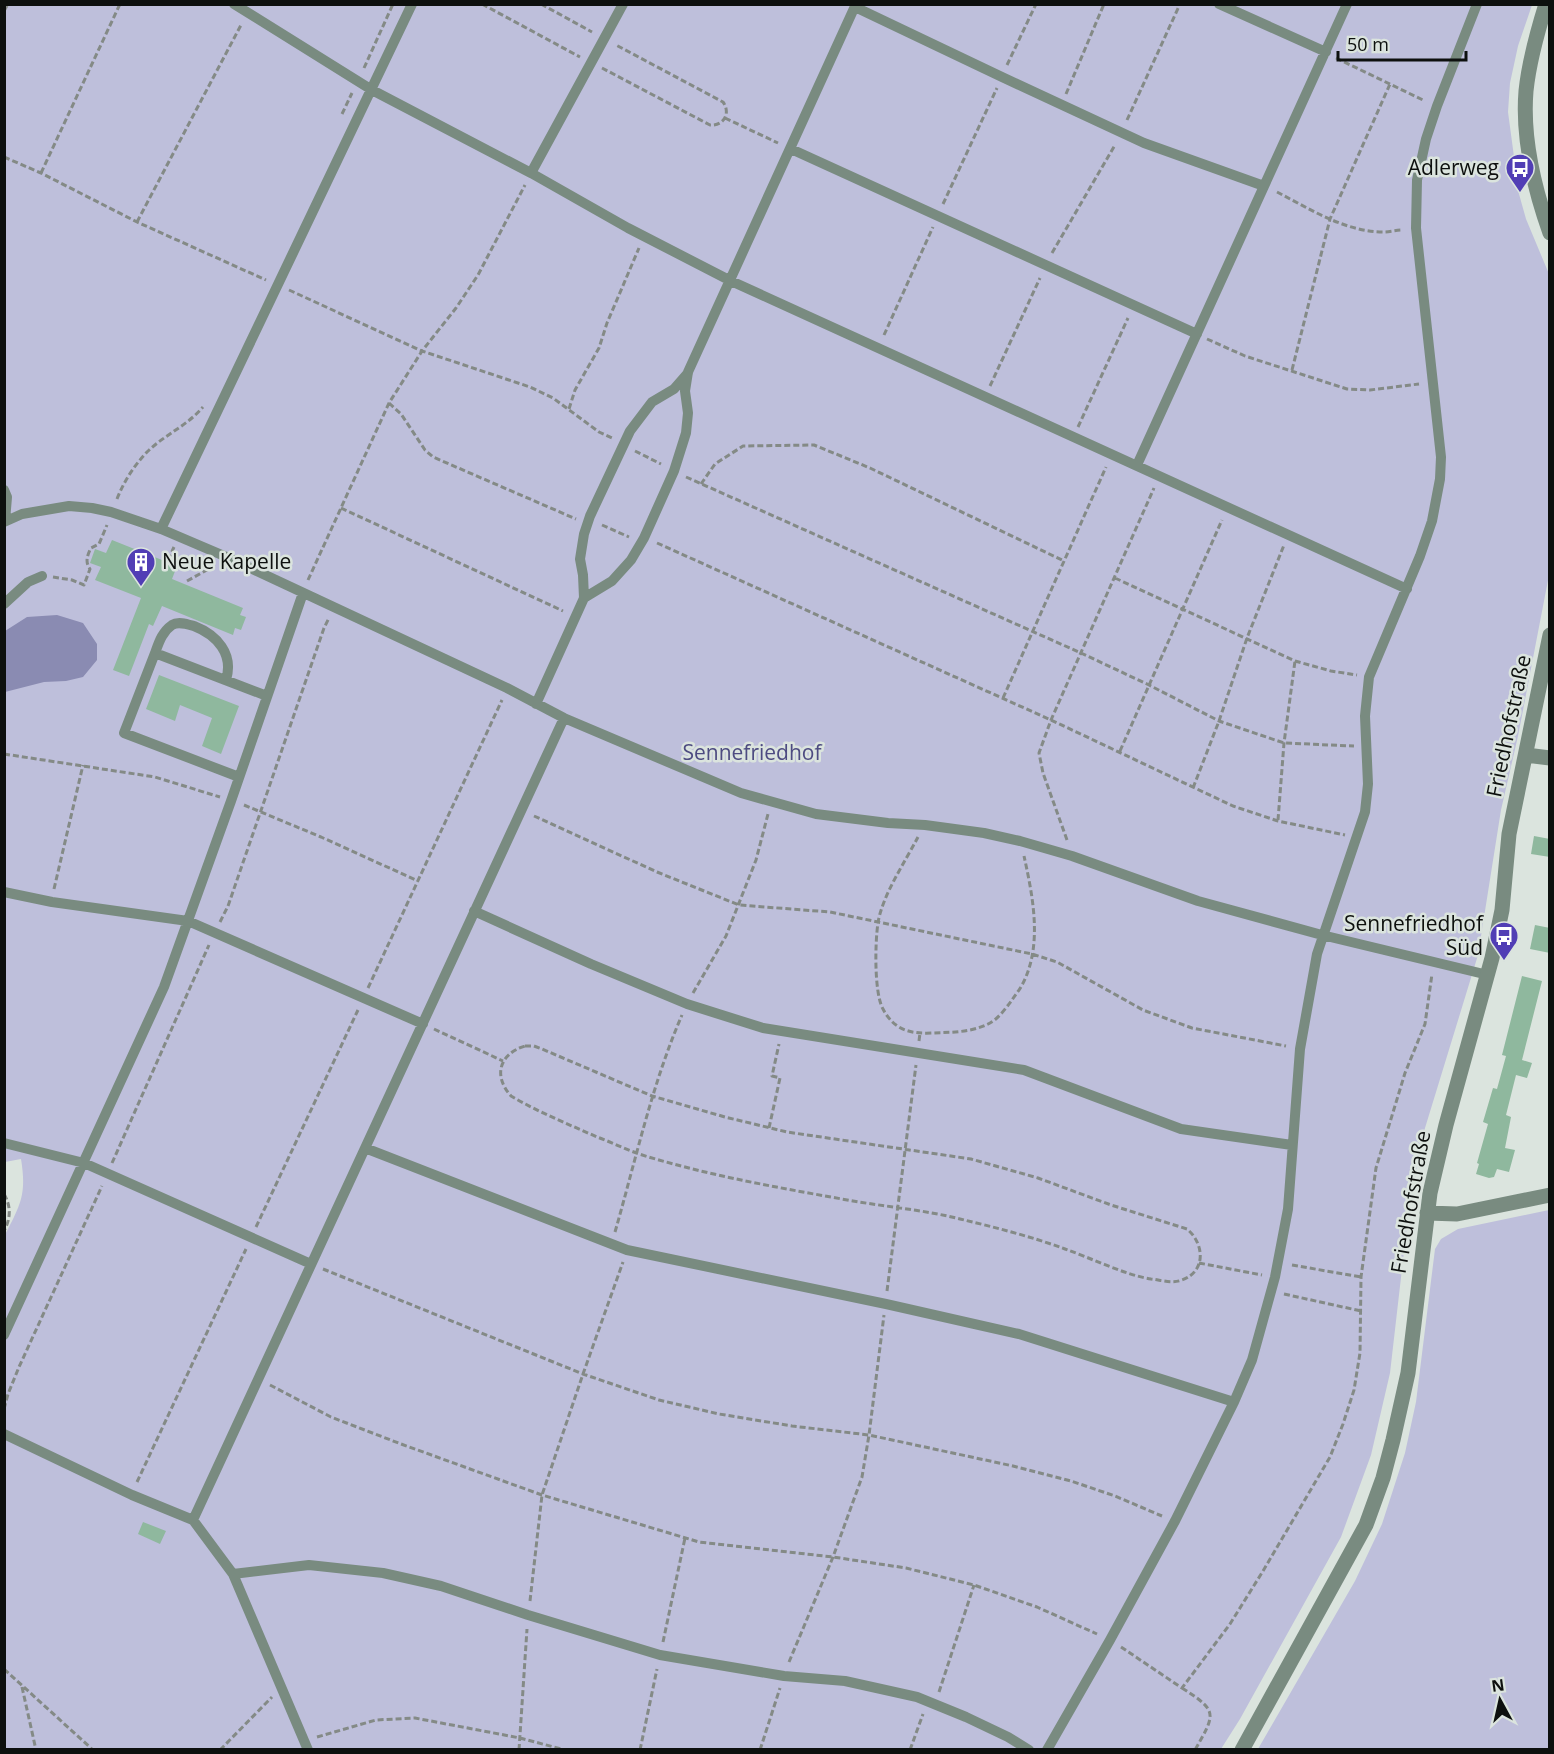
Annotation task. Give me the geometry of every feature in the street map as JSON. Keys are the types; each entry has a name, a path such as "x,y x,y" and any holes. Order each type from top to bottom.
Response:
{"street":[{"path":"1546,11 1530,65 1526,92 1526,124 1535,185 1550,233"},
{"name":"Friedhofstraße","path":"1242,1749 1366,1525 1394,1440 1408,1372 1427,1213 1446,1125 1488,975 1502,910 1509,834 1550,634"},
{"path":"1526,754 1550,758"},
{"path":"1427,1213 1457,1214 1550,1195"}],"lane":[{"path":"234,4 357,82 731,281 1407,589"},
{"path":"161,529 412,4"},
{"path":"531,173 623,4"},
{"path":"1219,4 1326,52"},
{"path":"1137,465 1347,4"},
{"path":"1047,1749 1175,1521 1234,1402 1252,1360 1275,1277 1288,1209 1300,1049 1317,954 1365,812 1368,783 1365,716 1369,677 1420,556 1432,521 1440,479 1441,456 1434,382 1416,228 1417,180 1426,139 1437,106 1477,4"},
{"path":"536,704 584,598 580,559 584,534 630,431 652,402 674,389 688,372 856,6 1002,78 1144,143 1264,186"},
{"path":"790,149 1197,334"},
{"path":"584,598 612,581 631,560 643,540 674,471 686,433 688,413 685,391 688,372"},
{"path":"4,490 7,497 5,521 22,514 69,506 92,508 161,529 229,558 507,688 564,718 741,793 816,814 925,825 1020,841 1072,856 1198,901 1322,935 1488,975"},
{"path":"4,604 28,582 42,576"},
{"path":"4,1335 164,987 303,593"},
{"path":"226,680 229,671 228,660 219,642 205,630 184,623 173,624 162,635 124,733 239,777"},
{"path":"154,653 267,696"},
{"path":"193,1520 564,718"},
{"path":"4,892 52,902 188,921 423,1024"},
{"path":"474,911 687,1004 763,1028 1024,1070 1181,1129 1292,1145"},
{"path":"4,1143 84,1163 311,1264"},
{"path":"365,1148 627,1250 1019,1334 1234,1402"},
{"path":"4,1434 132,1495 193,1520 233,1574 306,1745"},
{"path":"233,1574 309,1565 383,1573 441,1586 660,1655 784,1676 845,1681 917,1697 966,1717 1029,1749"}],"path":[{"path":"4,11 8,4"},
{"path":"41,173 120,4"},
{"path":"342,114 393,4"},
{"path":"482,4 706,124 715,126 725,118 727,110 723,102 541,4"},
{"path":"878,348 1036,4"},
{"path":"1061,105 1104,4"},
{"path":"985,396 1046,265 1122,132 1180,4"},
{"path":"137,222 248,13"},
{"path":"1326,52 1437,106"},
{"path":"1292,370 1330,219 1390,84"},
{"path":"725,118 790,149"},
{"path":"4,157 41,173 137,222 422,351 530,387 553,398 599,432 674,471 1081,653 1219,722 1284,743 1367,747"},
{"path":"303,593 389,403 422,351 456,308 478,274 531,173"},
{"path":"1264,186 1330,219 1357,229 1384,232 1416,228"},
{"path":"569,410 574,390 599,348 607,323 644,236"},
{"path":"1074,436 1133,305"},
{"path":"1197,334 1245,356 1347,389 1370,390 1434,382"},
{"path":"389,403 401,414 425,450 433,457 589,521 643,540 1003,698 1233,806 1278,821 1357,837"},
{"path":"42,576 72,580 84,585 90,569 86,561 90,549 99,544 124,480 148,451 194,418 204,406"},
{"path":"701,484 715,464 743,446 814,445 891,478 1065,561"},
{"path":"1003,698 1112,454"},
{"path":"1072,856 1043,773 1039,753 1051,720 1159,476"},
{"path":"1120,751 1228,507"},
{"path":"341,508 576,616"},
{"path":"1193,788 1219,722 1247,638 1288,534"},
{"path":"187,581 229,558"},
{"path":"1115,578 1294,661 1331,671 1369,677"},
{"path":"4,1409 19,1367 228,906 324,628 335,608"},
{"path":"1278,821 1294,661"},
{"path":"132,1495 507,688"},
{"path":"52,902 84,765"},
{"path":"611,1245 638,1154 652,1096 668,1049 687,1004 726,936 756,860 772,802"},
{"path":"521,810 657,872 739,905 830,912 1032,954 1057,962 1143,1010 1192,1028 1300,1049"},
{"path":"925,825 883,905 878,923 876,954 877,981 882,1008 898,1028 920,1033 963,1032 991,1023 1022,985 1032,954 1034,927 1031,887 1020,841"},
{"path":"1182,1688 1241,1606 1330,1457 1343,1424 1354,1390 1360,1353 1361,1277 1376,1168 1405,1073 1425,1024 1434,963"},
{"path":"423,1024 503,1061"},
{"path":"769,1128 780,1078 772,1076 782,1031"},
{"path":"760,1749 784,1676 833,1557 862,1477 920,1033"},
{"path":"534,1046 652,1096 769,1128 971,1159 1038,1178 1111,1205 1187,1229 1199,1244 1201,1253 1199,1263 1196,1270 1182,1280 1166,1281 1144,1278 1062,1247 972,1222 760,1184 638,1154 574,1127 511,1096 501,1080 500,1070 503,1061 516,1049 534,1046"},
{"path":"4,1194 10,1213 4,1231"},
{"path":"519,1749 528,1615 542,1495 627,1250"},
{"path":"1278,1262 1361,1277"},
{"path":"1199,1263 1275,1277"},
{"path":"311,1264 583,1374 659,1400 719,1414 869,1435 1071,1481 1175,1521"},
{"path":"1271,1291 1361,1311"},
{"path":"257,1379 331,1417 401,1444 542,1495 699,1542 833,1557 906,1568 974,1585 1037,1607 1110,1640 1205,1703 1210,1715 1208,1727 1195,1749"},
{"path":"910,1749 931,1703 974,1585"},
{"path":"4,1669 93,1749"},
{"path":"22,1685 36,1749"},
{"path":"220,1749 281,1688"},
{"path":"306,1745 375,1720 415,1718 565,1749"}],"green space":[{"name":"Sennefriedhof","path":"5,5 1532,5 1518,46 1510,83 1508,112 1519,194 1526,219 1549,274 1549,575 1518,736 1501,810 1478,955 1425,1128 1409,1208 1390,1373 1371,1455 1341,1537 1221,1749 5,1749 4,1237 21,1200 23,1172 21,1159 5,1162"},
{"path":"1549,1210 1549,1749 1258,1749 1355,1581 1382,1524 1405,1453 1416,1402 1435,1249 1441,1239 1458,1229"}],"shaded area":[{"path":"57,615 83,623 97,644 97,660 83,677 66,681 44,682 5,692 5,631 27,617"}],"building":[{"path":"112,540 177,566 172,579 243,608 240,615 246,617 241,630 235,628 233,635 162,606 153,626 149,624 129,676 113,670 141,598 95,580 101,567 90,563 95,549 106,553"},
{"path":"159,675 239,706 221,754 202,746 212,718 180,705 175,721 146,709"},
{"path":"1534,836 1550,839 1550,857 1531,854"},
{"path":"1535,925 1550,928 1550,953 1530,949"},
{"path":"1522,976 1542,981 1522,1060 1532,1063 1527,1078 1516,1075 1506,1115 1511,1117 1505,1148 1515,1150 1509,1172 1497,1169 1494,1177 1489,1178 1476,1174 1488,1124 1483,1122 1493,1088 1497,1089 1506,1056 1502,1055"},
{"path":"143,1522 166,1531 160,1544 138,1534"}],"place":[{"name":"Adlerweg","path":"1520,194"},
{"name":"Neue Kapelle","path":"141,588"},
{"name":"Sennefriedhof Süd","path":"1504,962"}]}
